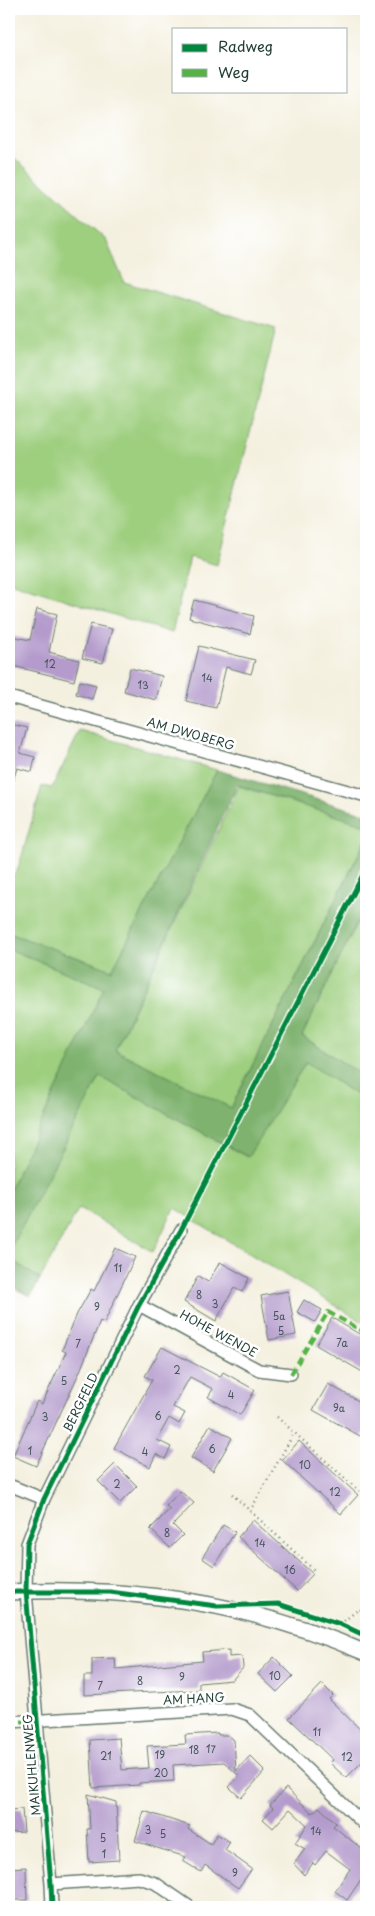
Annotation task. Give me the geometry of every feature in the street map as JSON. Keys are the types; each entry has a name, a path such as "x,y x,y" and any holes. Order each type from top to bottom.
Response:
{"street":[{"name":"AM DWOBERG","path":"9,697 366,796"},
{"name":"BERGFELD","path":"26,1591 27,1544 44,1499 139,1305 181,1230"},
{"name":"HOHE WENDE","path":"139,1305 259,1370 291,1374"},
{"path":"9,1485 44,1499"},
{"name":"MAIKUHLENWEG","path":"26,1591 52,1907"},
{"path":"9,1592 110,1592 217,1606 334,1639 366,1653"},
{"name":"AM HANG","path":"9,1722 232,1709 250,1715 366,1826"},
{"path":"51,1884 139,1878 155,1883 190,1907"}],"path":[{"path":"277,1417 359,1491"},
{"path":"250,1511 294,1433"},
{"path":"232,1494 314,1570"},
{"path":"340,1624 359,1609 366,1612"}],"green space":[{"path":"9,153 106,240 124,282 276,329 217,565 190,557 172,633 9,582"},
{"path":"80,731 217,770 112,970 9,933 9,881 18,869 42,786 52,788"},
{"path":"217,770 366,814 366,825 237,785 115,1050 231,1108 366,840 366,904 302,1036 366,1078 366,1101 306,1062 248,1157 100,1077 9,1251 9,1191 104,988 9,949 9,933 112,970"},
{"path":"239,786 366,825 366,839 231,1108 115,1050"},
{"path":"366,904 366,1078 302,1036"},
{"path":"9,949 104,988 9,1191"},
{"path":"306,1062 366,1101 366,1324 174,1208 153,1252 79,1208 40,1279 9,1258 9,1251 100,1077 247,1157"},
{"path":"9,1258 40,1279 31,1296 9,1286"}],"building":[{"path":"194,600 254,616 250,634 189,618"},
{"path":"37,609 57,614 49,652 79,660 74,681 9,665 11,636 30,640"},
{"path":"91,624 112,629 103,663 82,658"},
{"path":"199,646 255,660 251,674 226,667 216,708 186,701"},
{"path":"130,668 162,676 156,700 124,691"},
{"path":"80,681 96,685 92,699 76,694"},
{"path":"9,724 27,728 20,753 35,757 32,772 17,768 13,781 9,781"},
{"path":"115,1248 135,1257 104,1323 100,1321 80,1371 36,1466 13,1456 37,1401 42,1404 66,1352 62,1350 77,1314 91,1289 94,1291"},
{"path":"220,1262 249,1278 242,1292 234,1288 216,1321 184,1302 198,1276 208,1282"},
{"path":"288,1291 296,1335 269,1340 261,1296"},
{"path":"304,1300 322,1310 315,1322 297,1312"},
{"path":"332,1318 366,1338 366,1374 316,1345"},
{"path":"162,1347 220,1377 223,1372 255,1390 240,1415 208,1397 213,1389 190,1377 173,1407 185,1413 179,1424 169,1418 157,1440 171,1447 165,1459 156,1454 150,1467 114,1448 152,1380 145,1376"},
{"path":"328,1384 366,1405 366,1430 362,1437 313,1410"},
{"path":"210,1425 232,1438 213,1471 191,1458"},
{"path":"299,1441 358,1495 341,1514 282,1460"},
{"path":"115,1464 137,1486 120,1503 98,1481"},
{"path":"180,1491 194,1503 173,1525 183,1535 170,1548 150,1529 170,1509 166,1506"},
{"path":"253,1520 313,1574 297,1591 238,1537"},
{"path":"223,1525 235,1532 214,1566 202,1558"},
{"path":"229,1650 229,1657 242,1656 243,1668 232,1680 199,1683 199,1690 84,1695 84,1676 92,1676 92,1659 115,1658 116,1669 203,1661 202,1652"},
{"path":"274,1657 293,1676 277,1692 258,1674"},
{"path":"322,1684 333,1695 329,1699 366,1735 366,1758 346,1778 330,1763 333,1760 289,1718"},
{"path":"218,1733 218,1735 228,1735 234,1740 236,1771 250,1756 265,1771 241,1798 229,1787 239,1776 224,1762 173,1765 174,1781 93,1788 90,1740 119,1738 122,1770 149,1768 147,1746 186,1744 185,1735"},
{"path":"286,1788 312,1813 319,1807 336,1823 333,1826 366,1852 366,1872 347,1900 335,1891 350,1869 326,1851 304,1875 294,1864 305,1849 295,1843 307,1825 290,1809 273,1828 263,1819 273,1808 270,1805"},
{"path":"88,1794 116,1802 119,1860 89,1862 87,1829 90,1829"},
{"path":"22,1809 24,1832 9,1833 9,1810"},
{"path":"144,1811 190,1826 188,1829 211,1844 217,1834 230,1842 225,1850 252,1869 238,1888 205,1865 201,1872 183,1861 186,1857 135,1841"},
{"path":"26,1867 27,1900 9,1900 9,1868"}],"marked path":[{"path":"291,1374 328,1312 366,1333"},
{"path":"9,1722 38,1721"}],"cycle path":[{"path":"52,1907 26,1591 27,1544 44,1499 139,1305 181,1230 366,869"},
{"path":"9,1592 110,1592 217,1606 278,1604 340,1624 366,1636"}]}
